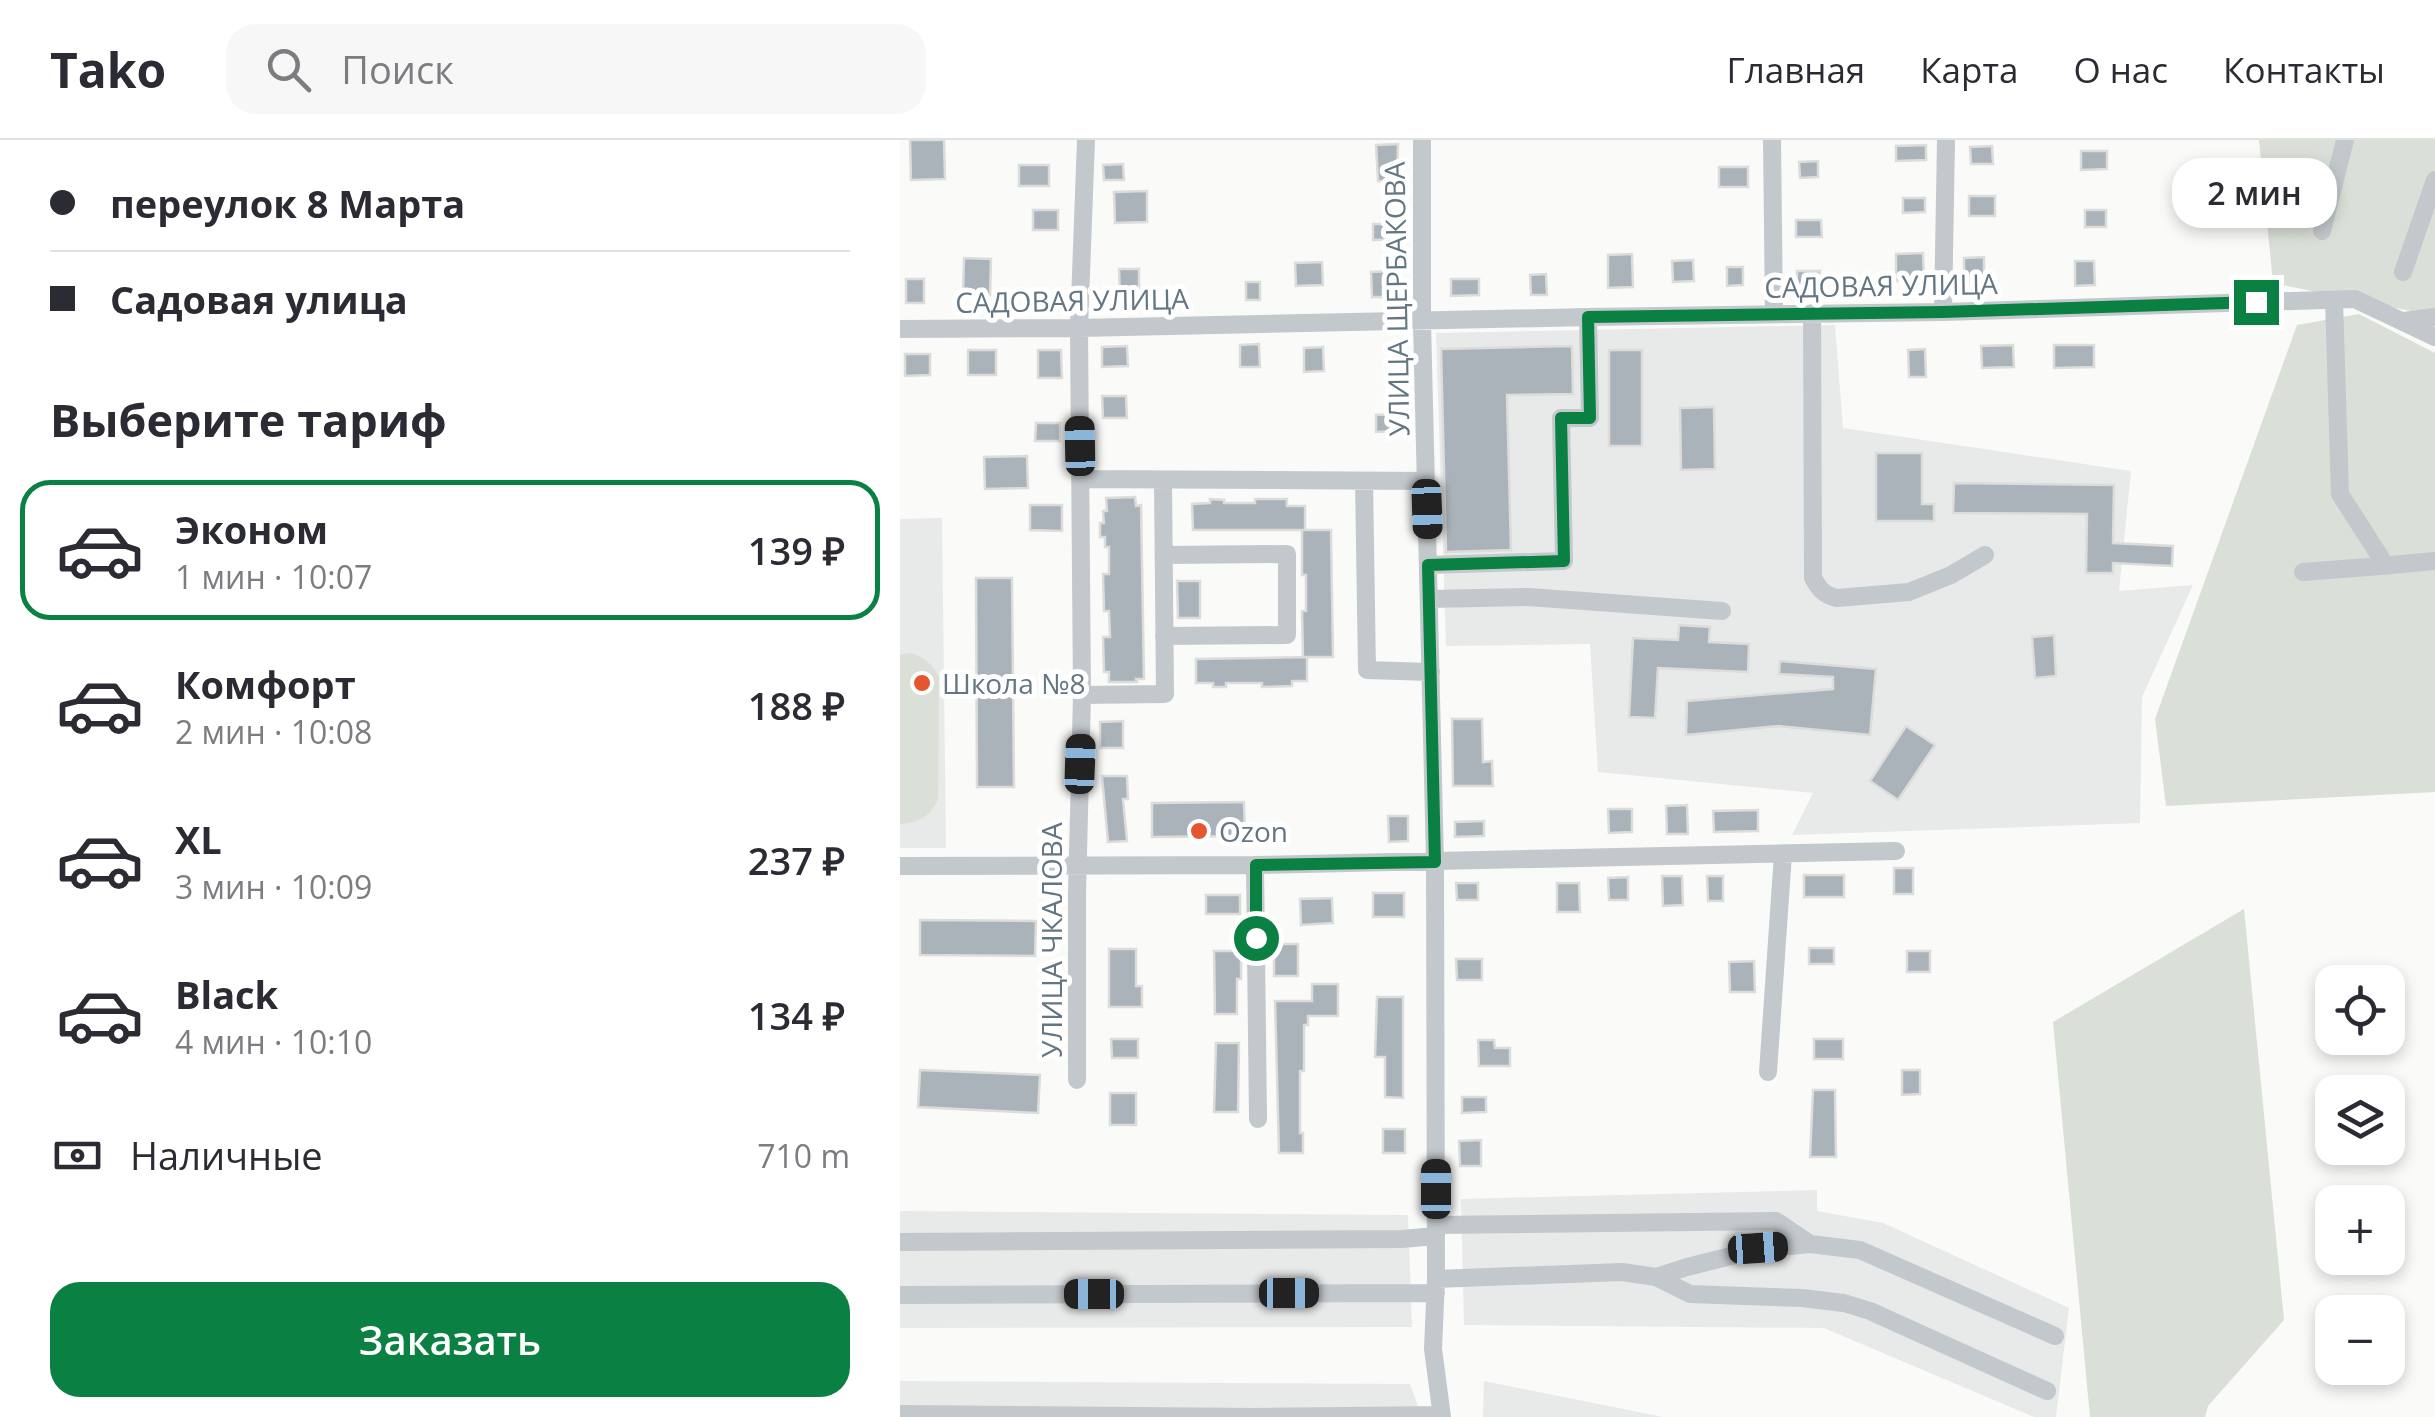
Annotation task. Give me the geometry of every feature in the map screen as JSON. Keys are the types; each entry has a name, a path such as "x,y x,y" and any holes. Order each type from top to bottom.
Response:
{"street":[{"name":"УЛИЦА ЧКАЛОВА","path":"1077,1080 1082,694 1079,328 1086,140"},
{"name":"УЛИЦА ЩЕРБАКОВА","path":"1422,140 1422,322 1435,862 1433,1350 1442,1416"},
{"path":"1772,140 1774,314"},
{"path":"1943,312 1946,140"},
{"path":"2322,231 2345,140"},
{"path":"2404,272 2435,180"},
{"name":"САДОВАЯ УЛИЦА","path":"900,329 1943,312 2354,299 2435,337"},
{"path":"2334,300 2340,494 2380,558 2381,566"},
{"path":"1812,314 1814,578 1819,588 1826,596 1837,598 1909,592 1950,576 1985,555"},
{"path":"1428,565 1564,561 1561,418 1590,418 1588,317"},
{"path":"2404,322 2435,317"},
{"path":"1080,479 1426,481"},
{"path":"1082,694 1165,694 1163,480"},
{"path":"1364,482 1367,670 1431,672"},
{"path":"1164,555 1287,554 1288,635 1164,636"},
{"path":"2303,572 2435,562"},
{"path":"1429,599 1528,597 1722,611"},
{"path":"900,866 1256,865 1896,851"},
{"path":"1768,1072 1783,854"},
{"path":"1256,865 1258,1119"},
{"path":"900,1242 1383,1240 1436,1231 1776,1221 1810,1244"},
{"path":"1656,1277 1758,1248 1810,1244 1860,1250 2055,1336"},
{"path":"900,1295 1436,1286 1622,1272 1656,1277 1690,1294 1802,1298 1870,1310 2047,1390"},
{"path":"900,1414 1442,1416"}],"shaded area":[{"path":"2259,140 2435,140 2435,316 2273,283"},
{"path":"2359,314 2435,353 2435,792 2166,806 2155,719 2297,325"},
{"path":"1835,325 1843,428 2131,471 2119,591 2193,585 2142,697 2140,823 1792,835 1813,793 1598,772 1590,644 1446,646 1436,333"},
{"name":"Школа №8","path":"942,518 946,848 900,848 900,519"},
{"path":"910,653 928,662 939,677 938,800 923,818 900,824 900,655"},
{"path":"2244,909 2284,1320 2208,1406 2205,1417 2090,1417 2053,1022"},
{"path":"1817,1190 1817,1211 1883,1223 2069,1308 2056,1417 2034,1417 1824,1328 1464,1325 1461,1199"},
{"path":"900,1211 1408,1215 1412,1327 900,1328"},
{"path":"900,1381 1410,1384 1422,1417 900,1417"},
{"path":"1484,1381 1663,1417 1483,1417"}],"building":[{"path":"910,140 944,140 945,179 911,180"},
{"path":"1398,144 1397,181 1378,181 1376,145"},
{"path":"1926,145 1926,160 1896,161 1896,146"},
{"path":"1992,146 1993,164 1971,164 1970,147"},
{"path":"2081,151 2107,151 2107,169 2081,170"},
{"path":"1818,161 1818,177 1800,178 1799,162"},
{"path":"1123,164 1124,180 1104,180 1103,165"},
{"path":"1019,165 1049,165 1049,186 1019,186"},
{"path":"1719,167 1748,167 1748,187 1719,187"},
{"path":"1147,191 1147,222 1115,223 1114,192"},
{"path":"1969,196 1995,196 1995,216 1969,216"},
{"path":"1903,198 1925,198 1925,212 1903,213"},
{"path":"1033,210 1058,210 1058,230 1033,230"},
{"path":"2085,210 2106,210 2106,227 2085,227"},
{"path":"1796,220 1821,220 1822,237 1796,237"},
{"path":"1373,224 1400,224 1400,239 1373,240"},
{"path":"1923,253 1924,280 1896,281 1896,254"},
{"path":"1632,254 1633,287 1608,288 1608,255"},
{"path":"1984,257 1984,287 1964,288 1964,258"},
{"path":"964,258 991,259 990,295 963,294"},
{"path":"1693,260 1694,281 1673,282 1672,261"},
{"path":"2075,261 2094,261 2095,285 2075,286"},
{"path":"1322,262 1323,285 1296,286 1295,263"},
{"path":"1727,267 1743,267 1743,285 1727,286"},
{"path":"1119,269 1139,269 1139,296 1120,297"},
{"path":"1396,271 1396,297 1372,297 1371,272"},
{"path":"1797,271 1820,271 1820,286 1797,287"},
{"path":"1546,274 1547,295 1531,295 1530,275"},
{"path":"906,279 924,279 924,303 906,303"},
{"path":"1451,279 1479,279 1479,295 1451,296"},
{"path":"1246,282 1260,282 1260,300 1246,300"},
{"path":"1259,344 1260,367 1240,367 1240,345"},
{"path":"2013,345 2014,367 1982,368 1981,346"},
{"path":"2054,345 2094,345 2094,367 2054,368"},
{"path":"1127,346 1128,366 1102,367 1102,347"},
{"path":"1572,346 1573,394 1507,395 1511,550 1446,552 1441,349"},
{"path":"1323,347 1324,371 1304,372 1304,348"},
{"path":"1925,349 1926,377 1909,377 1908,350"},
{"path":"968,350 996,350 996,375 968,375"},
{"path":"1038,350 1061,350 1062,378 1038,378"},
{"path":"1609,350 1642,350 1642,446 1609,446"},
{"path":"905,354 930,354 930,375 905,376"},
{"path":"1102,396 1126,396 1127,418 1103,418"},
{"path":"1714,407 1715,469 1681,470 1680,408"},
{"path":"1400,414 1401,431 1376,432 1376,415"},
{"path":"1036,423 1060,423 1060,441 1035,441"},
{"path":"1876,453 1922,453 1922,504 1934,504 1934,521 1876,521"},
{"path":"1027,456 1028,488 985,489 984,457"},
{"path":"1954,483 2114,485 2113,543 2173,546 2172,566 2113,563 2113,573 2086,573 2087,514 1953,513"},
{"path":"1135,497 1136,506 1141,505 1144,679 1109,682 1109,672 1104,672 1103,637 1110,637 1109,611 1104,611 1103,574 1109,574 1109,547 1105,547 1105,537 1100,537 1100,523 1104,523 1103,511 1107,511 1106,498"},
{"path":"1210,499 1255,503 1255,499 1287,499 1287,506 1305,506 1305,530 1193,530 1192,504 1210,503"},
{"path":"1030,505 1062,505 1062,531 1030,530"},
{"path":"1302,530 1331,530 1333,657 1303,657 1306,575 1302,575"},
{"path":"976,578 1012,578 1014,787 977,787"},
{"path":"1177,581 1200,581 1200,618 1178,618"},
{"path":"1679,625 1710,627 1709,642 1749,644 1748,672 1658,668 1655,718 1629,717 1633,638 1678,640"},
{"path":"2054,635 2056,676 2035,678 2032,637"},
{"path":"1307,657 1307,681 1292,681 1292,686 1226,683 1226,687 1213,687 1213,683 1196,683 1196,659"},
{"path":"1780,661 1876,669 1870,735 1778,726 1686,735 1687,701 1833,689 1833,677 1779,674"},
{"path":"1452,719 1482,719 1483,762 1492,761 1493,786 1453,786"},
{"path":"1123,721 1123,748 1100,748 1100,722"},
{"path":"1906,726 1935,745 1898,800 1870,781"},
{"path":"1102,776 1127,776 1128,799 1123,799 1127,841 1108,842"},
{"path":"1244,802 1245,836 1152,837 1152,803"},
{"path":"1687,805 1688,834 1667,834 1666,806"},
{"path":"1608,809 1632,809 1632,832 1609,833"},
{"path":"1758,810 1758,831 1714,832 1713,811"},
{"path":"1388,816 1408,816 1408,841 1389,842"},
{"path":"1484,821 1484,836 1455,837 1455,822"},
{"path":"1894,868 1913,868 1913,894 1894,894"},
{"path":"1804,875 1844,875 1844,897 1804,897"},
{"path":"1662,876 1682,876 1683,905 1663,906"},
{"path":"1707,876 1723,876 1723,901 1708,901"},
{"path":"1628,877 1628,900 1609,900 1608,878"},
{"path":"1456,883 1478,883 1478,900 1457,900"},
{"path":"1557,883 1579,883 1580,912 1557,912"},
{"path":"1373,893 1404,893 1404,917 1373,917"},
{"path":"1206,895 1240,895 1240,914 1206,914"},
{"path":"1332,898 1333,923 1301,925 1300,899"},
{"path":"920,920 1036,921 1035,956 920,955"},
{"path":"1274,944 1298,944 1298,976 1274,976"},
{"path":"1809,948 1834,948 1834,964 1809,964"},
{"path":"1109,949 1136,949 1136,986 1142,986 1142,1007 1109,1007"},
{"path":"1214,951 1241,951 1237,1014 1215,1014"},
{"path":"1907,951 1930,951 1930,972 1907,972"},
{"path":"1456,959 1482,959 1482,980 1457,980"},
{"path":"1754,961 1755,992 1730,992 1729,962"},
{"path":"1312,984 1338,984 1338,1016 1308,1016 1308,1025 1304,1025 1304,1071 1300,1071 1303,1153 1279,1153 1275,1001 1312,1001"},
{"path":"1377,997 1403,997 1403,1098 1385,1097 1385,1057 1375,1057"},
{"path":"1111,1039 1138,1039 1138,1058 1112,1058"},
{"path":"1814,1039 1843,1039 1843,1059 1814,1059"},
{"path":"1478,1040 1494,1040 1495,1048 1510,1048 1510,1066 1479,1066"},
{"path":"1216,1043 1239,1043 1238,1112 1214,1112"},
{"path":"920,1070 1040,1075 1038,1113 918,1107"},
{"path":"1902,1070 1920,1070 1920,1094 1902,1095"},
{"path":"1813,1090 1835,1090 1836,1157 1810,1157"},
{"path":"1110,1093 1136,1093 1136,1125 1110,1125"},
{"path":"1462,1097 1486,1097 1486,1112 1462,1113"},
{"path":"1383,1129 1405,1129 1405,1153 1383,1153"},
{"path":"1481,1140 1481,1166 1460,1166 1459,1141"}],"place":[{"name":"Школа №8","path":"922,683"},
{"name":"Ozon","path":"1199,831"}],"route":[{"path":"1256,938 1256,865 1435,862 1428,565 1564,561 1561,418 1590,418 1588,317 2256,302"}]}
